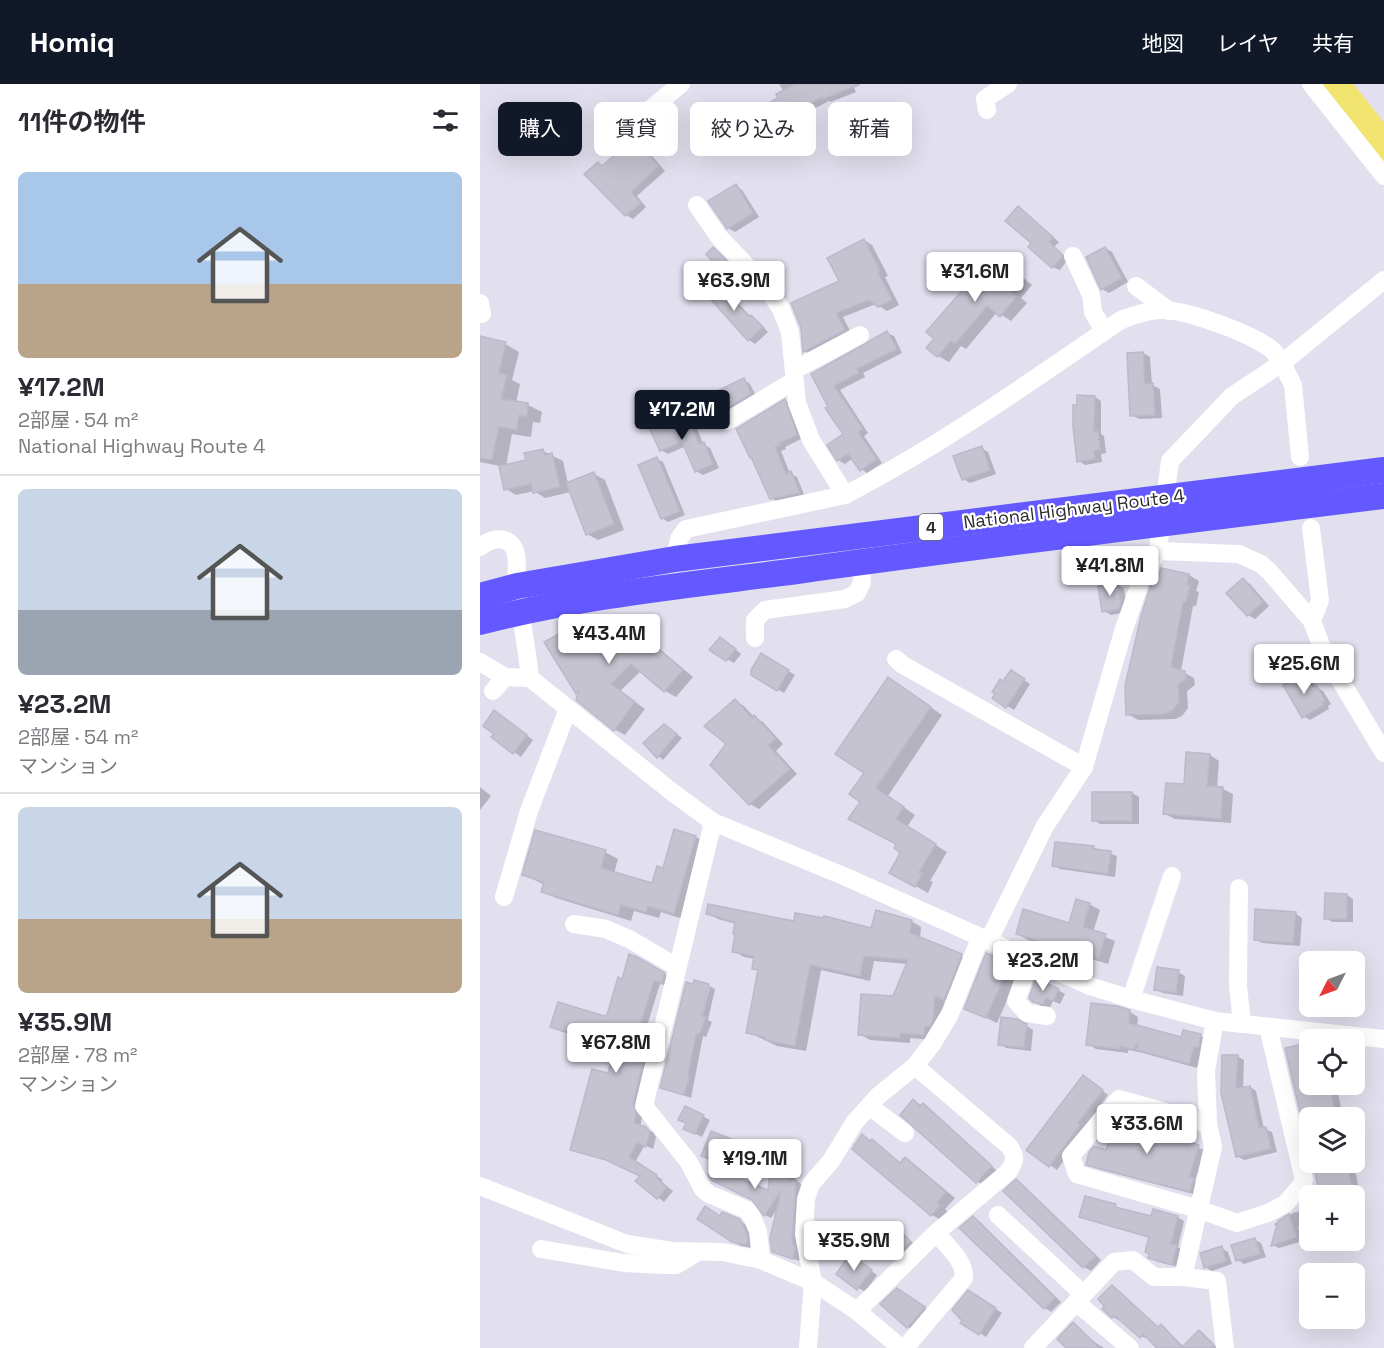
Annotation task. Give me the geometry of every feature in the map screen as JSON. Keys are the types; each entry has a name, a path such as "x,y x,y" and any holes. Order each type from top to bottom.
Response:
{"highway":[{"name":"National Highway Route 4","path":"480,596 516,586 675,559 1384,470"},
{"name":"National Highway Route 4","path":"480,622 520,611 608,595 1384,496"}],"street":[{"path":"659,102 681,84"},
{"path":"987,110 985,99 1008,84"},
{"path":"1311,84 1384,176"},
{"path":"697,205 719,237 765,285 781,309 790,332 797,403 811,440 845,495"},
{"path":"1073,256 1091,295 1093,312 1104,331"},
{"path":"1165,498 1170,461 1232,396 1282,363 1384,280"},
{"path":"1136,286 1168,311"},
{"path":"675,559 679,539 686,529 845,495 954,432 1121,320 1139,313 1182,312 1254,338 1273,350 1293,385 1300,457"},
{"path":"727,421 794,375 860,335"},
{"path":"808,1348 813,1282 804,1234 806,1199 809,1189 814,1179 831,1161 854,1123 878,1096 915,1066 932,1044 950,1014 985,939 1045,826 1084,767 1130,612 1141,580 1158,551 1161,523"},
{"path":"1311,528 1320,600 1312,621"},
{"path":"480,547 496,538 506,541 516,552 516,586 530,678 713,822 846,877 1090,986 1215,1022 1384,1039"},
{"path":"1158,551 1239,554 1269,571 1312,621 1324,653 1384,753"},
{"path":"756,638 755,620 765,610 853,596 862,582 860,562"},
{"path":"896,659 1084,767"},
{"path":"480,662 499,684 530,678"},
{"path":"504,897 529,811 568,709"},
{"path":"713,822 644,1106 688,1161 703,1189 709,1194 747,1210 753,1217 758,1231 761,1260"},
{"path":"1131,999 1172,876"},
{"path":"1239,888 1238,986 1242,1024"},
{"path":"574,924 606,929 631,940 677,967"},
{"path":"1031,959 1016,1001 1027,1013 1047,1017"},
{"path":"1183,1277 1198,1209 1207,1182 1213,1147 1208,1124 1206,1071 1215,1022"},
{"path":"1208,1124 1119,1099 1071,1156 1077,1174 1198,1209 1237,1223 1268,1213 1285,1204 1304,1180 1268,1027"},
{"path":"857,1311 936,1233 1008,1172 1014,1162 1015,1155 1010,1146 915,1066"},
{"path":"869,1106 905,1133"},
{"path":"480,1186 627,1244 672,1251 708,1250 761,1260 813,1282 857,1311 903,1348 964,1278 962,1264 936,1233"},
{"path":"998,1215 1130,1348"},
{"path":"541,1249 624,1263 665,1265 676,1265 698,1252"},
{"path":"1038,1346 1114,1262 1132,1260 1154,1277 1183,1277 1217,1281 1225,1348"}],"building":[{"path":"795,84 859,84 813,102 771,102 778,98 776,94"},
{"path":"613,156 650,156 659,166 631,192 641,203 625,216 584,174 598,162 602,166"},
{"path":"736,184 753,213 727,229 708,201"},
{"path":"1018,206 1053,237 1049,242 1062,254 1062,257 1052,268 1028,247 1031,243 1005,221"},
{"path":"864,239 892,300 878,307 869,300 836,313 845,330 803,352 801,328 791,303 839,281 827,258"},
{"path":"713,247 730,264 721,272 706,254"},
{"path":"1105,247 1122,278 1101,290 1086,257"},
{"path":"994,254 1022,278 1011,291 1017,296 1000,317 987,306 955,344 951,341 937,357 926,348 934,339 926,332"},
{"path":"717,282 749,317 751,315 763,327 748,341 705,293"},
{"path":"887,331 897,349 857,369 859,373 834,386 863,429 858,432 877,459 860,471 848,454 837,461 827,445 843,434 825,408 828,407 811,374"},
{"path":"480,336 506,342 499,373 507,375 501,399 528,403 527,417 519,415 517,430 499,427 492,460 480,458"},
{"path":"1143,352 1145,384 1153,383 1155,415 1130,416 1127,353"},
{"path":"744,378 751,394 725,409 717,391"},
{"path":"1077,395 1095,396 1094,431 1098,431 1100,450 1094,450 1095,459 1077,462 1073,405 1077,405"},
{"path":"785,399 797,435 775,447 786,474 791,471 800,493 770,499 736,429"},
{"path":"682,414 686,424 690,423 699,444 704,442 713,464 695,472 682,442 660,451 649,428"},
{"path":"982,446 990,470 962,480 953,456"},
{"path":"543,449 545,455 552,453 560,487 533,493 531,484 504,490 499,466 526,460 524,453"},
{"path":"657,457 680,511 661,519 638,465"},
{"path":"594,472 614,524 586,535 566,483"},
{"path":"1161,568 1189,574 1187,585 1190,585 1186,602 1183,602 1171,667 1185,671 1186,679 1178,685 1179,702 1172,711 1164,714 1126,715 1125,686 1141,616 1151,585 1154,580 1157,581"},
{"path":"1243,578 1263,602 1247,616 1226,593"},
{"path":"1117,583 1121,604 1119,609 1102,612 1098,586"},
{"path":"633,619 639,632 683,670 664,692 631,664 611,684 635,702 614,731 576,700 579,690 576,694 544,642 572,627"},
{"path":"720,637 736,649 726,661 709,650"},
{"path":"761,653 789,670 777,691 751,675 751,670"},
{"path":"1011,670 1025,679 1006,708 992,698 995,694 992,692 1000,679 1003,681"},
{"path":"1304,673 1313,687 1316,685 1325,700 1322,702 1324,705 1302,718 1283,685"},
{"path":"888,677 931,707 876,788 904,807 896,819 936,844 919,872 922,874 915,887 889,873 900,853 894,848 896,844 848,819 860,802 849,794 864,773 835,754"},
{"path":"735,699 752,718 754,715 776,739 768,745 790,769 749,805 710,765 726,744 704,726"},
{"path":"494,710 527,735 513,754 491,737 494,734 483,726"},
{"path":"664,724 677,734 657,758 643,743"},
{"path":"1186,752 1210,754 1207,786 1223,787 1221,819 1163,814 1166,783 1184,784"},
{"path":"1092,792 1132,792 1132,821 1092,821"},
{"path":"674,829 696,836 674,914 648,906 646,912 621,905 618,915 541,892 544,882 522,875 535,830 606,850 601,868 652,883 657,866 663,868"},
{"path":"1055,842 1094,846 1093,849 1111,851 1108,874 1052,866"},
{"path":"1325,893 1347,894 1347,919 1324,919"},
{"path":"1076,899 1090,903 1083,927 1106,934 1098,959 1016,934 1023,909 1069,923"},
{"path":"708,904 794,921 795,913 823,918 824,916 871,928 876,910 912,920 910,933 962,954 944,1000 935,996 933,1020 930,1026 925,1026 924,1035 900,1033 900,1038 858,1035 861,994 893,996 908,960 864,956 860,976 810,965 795,1046 765,1040 765,1037 746,1033 758,970 752,969 754,956 732,952 735,922 706,914"},
{"path":"1255,909 1296,912 1293,943 1254,940"},
{"path":"986,953 1010,964 986,1018 964,1009"},
{"path":"629,954 665,973 662,983 654,981 636,1039 648,1042 633,1103 636,1114 634,1123 646,1127 650,1132 646,1147 637,1143 629,1157 657,1175 656,1177 667,1187 657,1199 635,1181 640,1176 606,1160 570,1150 592,1069 608,1073 617,1038 585,1030 583,1038 550,1027 558,1002 607,1015 618,977 622,979"},
{"path":"1157,967 1179,970 1176,993 1154,990"},
{"path":"1036,978 1059,989 1053,1001 1046,998 1043,1004 1033,1002 1029,998"},
{"path":"694,980 709,984 702,1016 706,1017 699,1035 696,1034 688,1075 690,1076 684,1095 660,1088 686,982 693,984"},
{"path":"1091,1003 1130,1010 1129,1023 1181,1037 1183,1030 1201,1034 1199,1047 1194,1047 1189,1064 1136,1050 1139,1042 1133,1050 1120,1046 1120,1049 1086,1045"},
{"path":"1001,1017 1017,1019 1027,1024 1024,1048 998,1045"},
{"path":"1299,1045 1299,1095 1332,1095 1334,1107 1299,1108 1285,1048"},
{"path":"1222,1055 1238,1055 1236,1088 1250,1086 1259,1128 1266,1127 1271,1149 1236,1157 1221,1093"},
{"path":"1083,1075 1103,1090 1049,1167 1026,1150"},
{"path":"913,1099 920,1106 923,1103 992,1166 976,1183 900,1115"},
{"path":"685,1106 704,1115 695,1134 683,1129 686,1123 678,1120"},
{"path":"1147,1118 1167,1124 1164,1134 1199,1145 1189,1177 1194,1178 1190,1192 1086,1165 1089,1152 1094,1146 1106,1150 1117,1119 1144,1128"},
{"path":"711,1131 744,1144 732,1175 768,1190 770,1172 791,1174 788,1179 796,1180 793,1259 772,1252 770,1238 781,1191 764,1216 752,1200 711,1180 708,1174 715,1161 701,1156"},
{"path":"862,1134 870,1141 872,1139 900,1163 905,1157 946,1192 937,1203 940,1206 931,1216 852,1149"},
{"path":"1315,1173 1349,1173 1352,1185 1318,1185"},
{"path":"1016,1179 1096,1256 1083,1268 1003,1191"},
{"path":"1085,1196 1116,1204 1115,1207 1151,1216 1153,1209 1178,1216 1171,1244 1177,1245 1172,1265 1148,1258 1149,1254 1145,1252 1149,1237 1079,1217"},
{"path":"705,1206 720,1216 722,1212 740,1219 747,1234 748,1241 745,1245 732,1242 697,1219"},
{"path":"1289,1214 1297,1237 1271,1246 1278,1221"},
{"path":"973,1216 1055,1298 1044,1309 959,1228"},
{"path":"892,1223 910,1241 896,1255 878,1237"},
{"path":"1255,1238 1260,1254 1236,1261 1231,1245"},
{"path":"1222,1246 1226,1261 1204,1268 1200,1253"},
{"path":"850,1254 872,1270 857,1290 836,1274"},
{"path":"1112,1285 1158,1327 1161,1324 1182,1347 1199,1330 1214,1348 1157,1348 1143,1334 1140,1338 1115,1316 1112,1318 1102,1309 1104,1306 1098,1299"},
{"path":"897,1288 925,1307 907,1328 880,1304"},
{"path":"968,1290 996,1308 979,1335 960,1323 962,1321 952,1310"},
{"path":"1073,1322 1099,1348 1066,1348 1057,1339"}],"waterway":[{"path":"1333,84 1384,148"}]}
